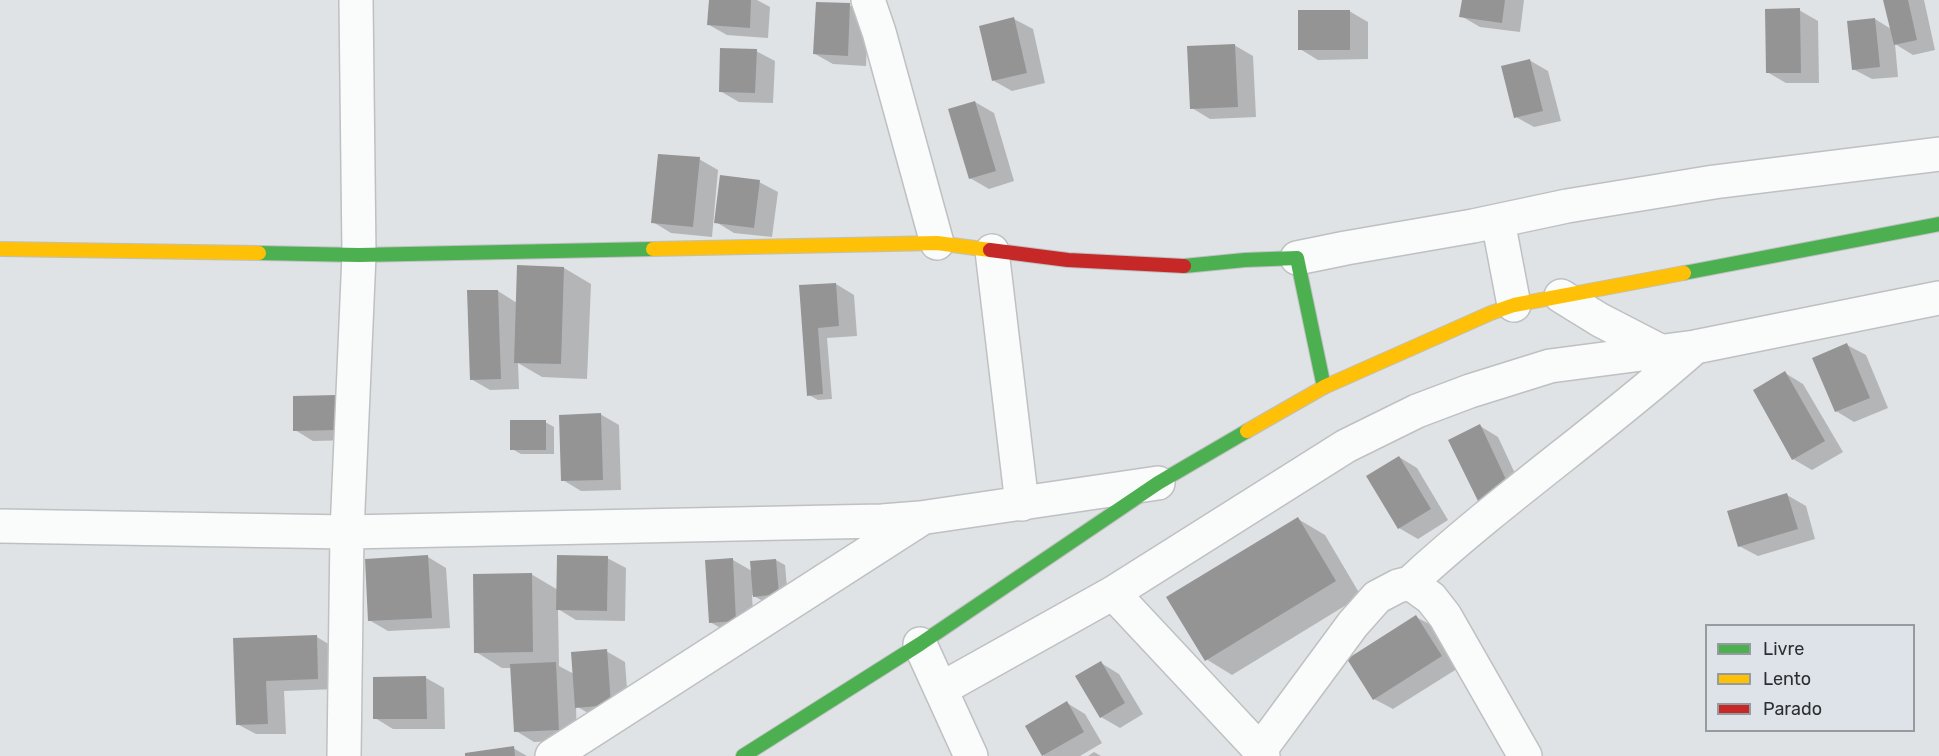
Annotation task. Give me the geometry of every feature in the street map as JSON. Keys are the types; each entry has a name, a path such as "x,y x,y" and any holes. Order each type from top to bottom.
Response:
{"street":[{"path":"344,756 347,532 359,255 356,0"},
{"path":"868,0 883,44 937,243"},
{"path":"0,249 359,255 937,243 1068,260 1189,266 1245,260 1297,258 1567,206 1714,182 1939,154"},
{"path":"1498,221 1514,305"},
{"path":"742,756 920,644 1158,483 1324,387 1514,305 1939,224"},
{"path":"992,251 1022,504"},
{"path":"1297,258 1324,387"},
{"path":"1562,296 1600,320 1660,351"},
{"path":"941,689 1113,593 1346,446 1417,411 1550,366 1695,347 1939,298"},
{"path":"1113,593 1262,753 1353,624 1377,597 1398,586 1410,583 1512,494 1648,388 1695,347"},
{"path":"0,526 347,532 882,521 1022,504 1158,483"},
{"path":"552,756 920,518"},
{"path":"1410,583 1431,598 1445,616 1525,756"},
{"path":"920,644 971,756"}],"building":[{"path":"709,0 751,0 750,28 707,25"},
{"path":"1462,0 1505,0 1502,23 1459,17"},
{"path":"1883,0 1908,0 1917,40 1894,45"},
{"path":"816,2 850,3 848,56 813,54"},
{"path":"1800,8 1801,73 1766,73 1765,9"},
{"path":"1298,10 1350,10 1350,50 1298,50"},
{"path":"1014,17 1027,73 992,81 979,26"},
{"path":"1875,18 1880,67 1852,70 1847,21"},
{"path":"1235,44 1238,107 1190,109 1187,46"},
{"path":"720,48 757,49 755,93 719,92"},
{"path":"1530,59 1543,111 1514,118 1501,66"},
{"path":"975,101 996,171 969,179 948,109"},
{"path":"658,154 700,157 693,227 651,223"},
{"path":"720,175 760,180 754,228 714,223"},
{"path":"517,265 564,267 561,364 514,363"},
{"path":"836,283 839,326 818,328 823,394 807,396 799,285"},
{"path":"467,290 498,290 501,379 470,380"},
{"path":"1847,343 1870,398 1835,412 1812,358"},
{"path":"1785,371 1825,441 1792,460 1753,390"},
{"path":"337,395 337,430 293,431 293,396"},
{"path":"601,413 603,480 561,481 559,415"},
{"path":"510,420 546,420 546,450 510,450"},
{"path":"1480,424 1509,486 1478,501 1448,440"},
{"path":"1399,456 1431,509 1398,529 1366,476"},
{"path":"1787,493 1798,529 1738,547 1727,511"},
{"path":"1298,517 1336,581 1205,661 1166,597"},
{"path":"428,555 432,618 368,621 365,559"},
{"path":"557,555 608,556 607,611 556,610"},
{"path":"733,558 736,621 709,623 705,560"},
{"path":"776,559 779,594 753,597 750,561"},
{"path":"532,573 533,652 474,653 473,574"},
{"path":"1416,615 1442,656 1373,700 1347,659"},
{"path":"317,635 318,679 266,681 268,724 236,725 233,638"},
{"path":"607,649 611,705 575,708 571,652"},
{"path":"1101,661 1125,703 1100,718 1075,676"},
{"path":"556,662 559,730 514,732 510,664"},
{"path":"426,676 427,719 373,719 373,677"},
{"path":"1067,701 1084,732 1042,756 1025,726"},
{"path":"514,746 515,756 465,756 465,753"}],"traffic: fast":[{"path":"1684,273 1939,224"},
{"path":"259,253 359,255 653,249"},
{"path":"1184,266 1297,258 1324,387"},
{"path":"743,756 920,644 1158,483 1247,431"}],"traffic: slow":[{"path":"653,249 937,243 990,250"},
{"path":"0,249 259,253"},
{"path":"1247,431 1324,387 1491,313 1514,305 1684,273"}],"traffic: jam":[{"path":"990,250 1068,260 1184,266"}]}
